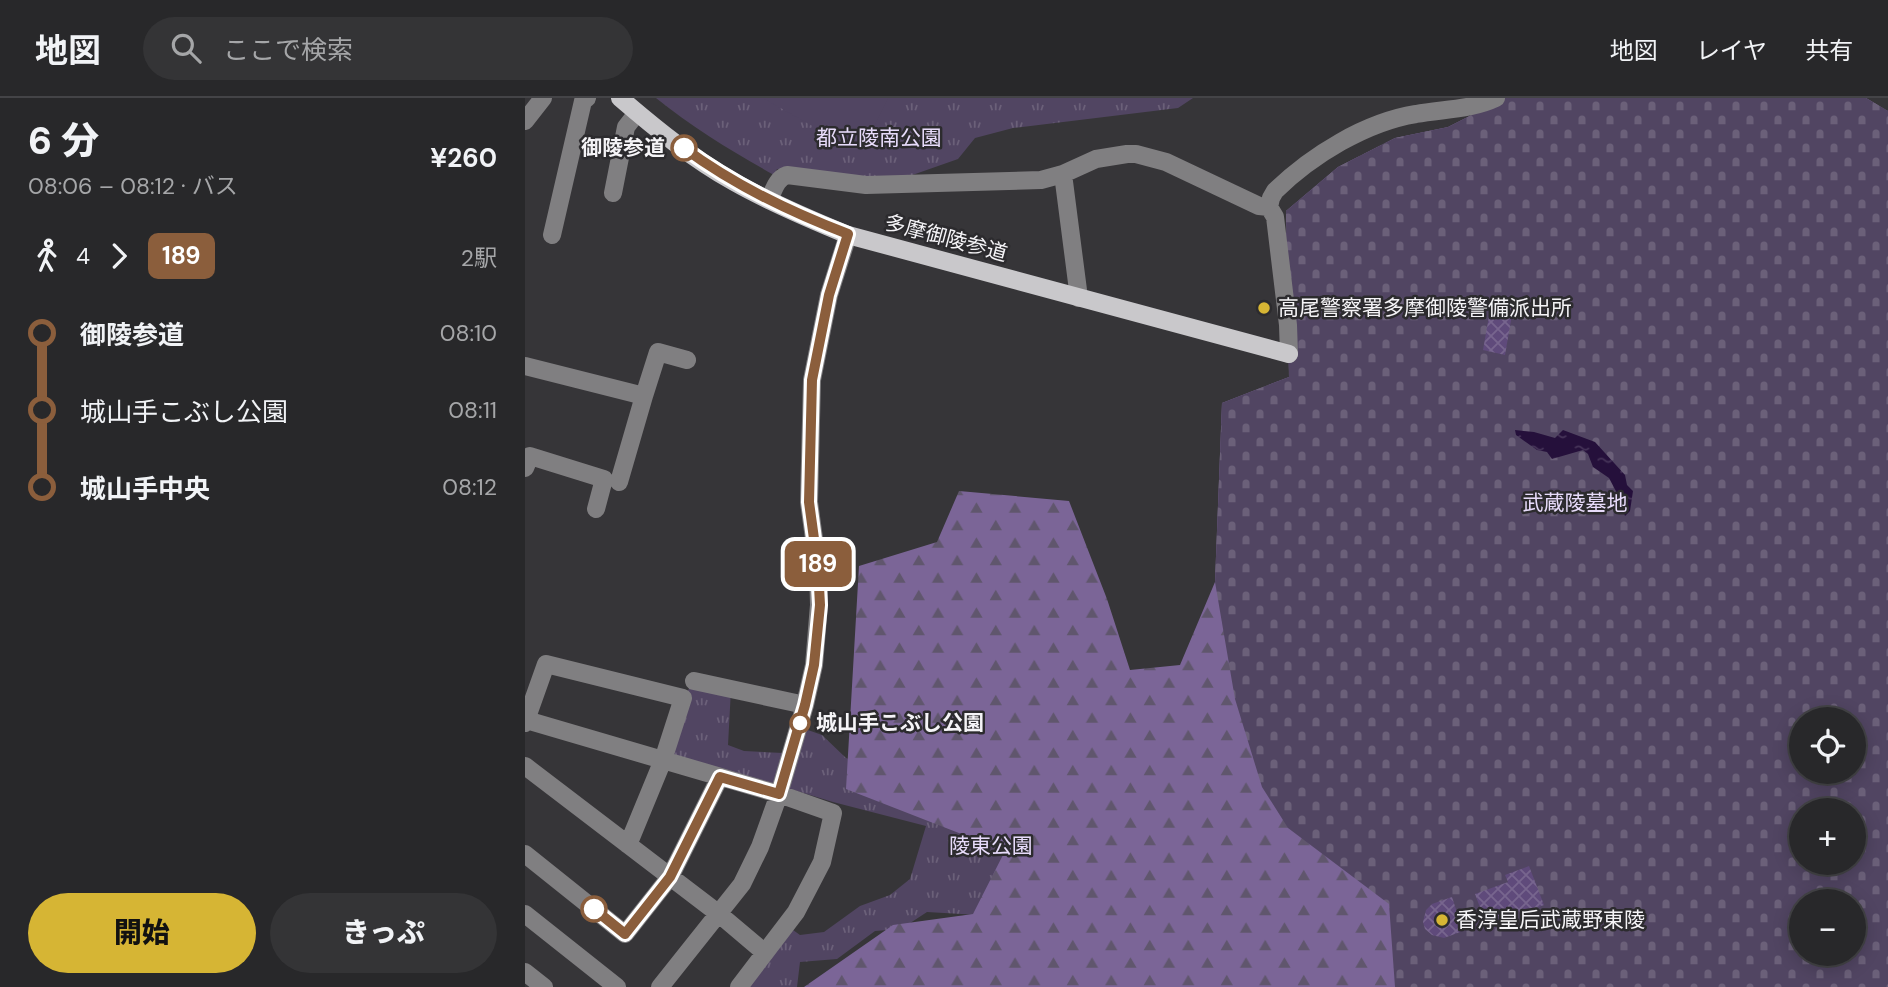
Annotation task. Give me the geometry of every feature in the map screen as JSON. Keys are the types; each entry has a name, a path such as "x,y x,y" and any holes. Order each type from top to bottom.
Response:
{"main road":[{"name":"多摩御陵参道","path":"620,98 700,160 733,181 769,200 848,234 1289,354"}],"street":[{"path":"525,121 539,98"},
{"path":"552,235 583,101 586,98"},
{"path":"1289,354 1275,217 1269,207 1271,198 1282,185 1317,158 1358,132 1399,117 1470,102 1485,103 1496,98"},
{"path":"613,193 626,127 638,113"},
{"path":"769,200 777,181 787,175 866,185 1041,180 1063,174 1096,159 1136,154 1166,162 1259,206 1269,207"},
{"path":"1063,174 1079,298"},
{"path":"660,987 742,884 760,847 779,794 805,705 814,665 820,605 809,502 812,380 829,295 848,234"},
{"path":"619,482 658,352 687,360"},
{"path":"525,366 644,397"},
{"path":"525,468 530,456 604,479 596,509"},
{"path":"628,845 663,760 683,698 546,664 526,722 663,760 779,794 833,813 822,862 796,912 739,987"},
{"path":"694,681 805,705"},
{"path":"525,766 719,914 765,953"},
{"path":"525,855 625,934 670,877 720,777"},
{"path":"525,914 617,987"},
{"path":"525,972 544,987"}],"green space":[{"name":"都立陵南公園","path":"656,98 1193,98 1178,108 1013,128 975,138 958,159 901,179 864,180 777,169 774,175 713,139"},
{"path":"763,98 888,98 868,138 853,142 814,127"},
{"name":"武蔵陵墓地","path":"1505,98 1866,98 1888,111 1888,936 1878,955 1866,955 1866,889 1835,889 1812,875 1866,875 1866,798 1789,798 1789,873 1532,987 804,987 893,925 973,914 1005,851 846,789 859,566 937,542 959,491 1069,501 1107,599 1130,670 1180,665 1215,582 1222,403 1289,377 1286,211 1338,167 1395,138 1448,127"},
{"name":"武蔵陵墓地","path":"1505,98 1866,98 1888,111 1888,987 1395,987 1389,904 1288,828 1262,787 1235,699 1215,582 1222,403 1289,377 1286,211 1338,167 1395,138 1448,127"},
{"name":"城山手こぶし公園","path":"694,681 731,689 728,745 744,751 783,753 771,792 663,760 683,698"},
{"name":"陵東公園","path":"805,729 822,735 846,758 903,777 978,747 1029,918 927,912 901,929 875,931 837,959 800,962 797,987 739,987 786,925 800,935 824,932 860,906 890,895 910,879 926,826 787,788"}],"water":[{"path":"1515,430 1555,438 1563,430 1595,442 1625,475 1627,485 1633,491 1630,511 1625,516 1609,478 1593,467 1588,454 1583,450 1552,459 1547,452 1537,450 1516,435"}],"building":[{"path":"1492,299 1514,303 1505,355 1483,350"},
{"path":"1529,866 1544,905 1520,914 1518,909 1485,921 1475,894 1508,882 1505,875"},
{"path":"1452,897 1463,931 1444,938 1432,935 1425,929 1423,922 1426,910 1432,904"}],"bus line":[{"name":"189","path":"594,909 625,934 670,877 720,777 779,794 814,665 820,605 809,502 812,380 829,295 848,234 751,191 684,148"}],"place":[{"name":"御陵参道","path":"684,148"},
{"name":"高尾警察署多摩御陵警備派出所","path":"1264,308"},
{"name":"城山手こぶし公園","path":"800,723"},
{"name":"香淳皇后武蔵野東陵","path":"1442,920"}]}
